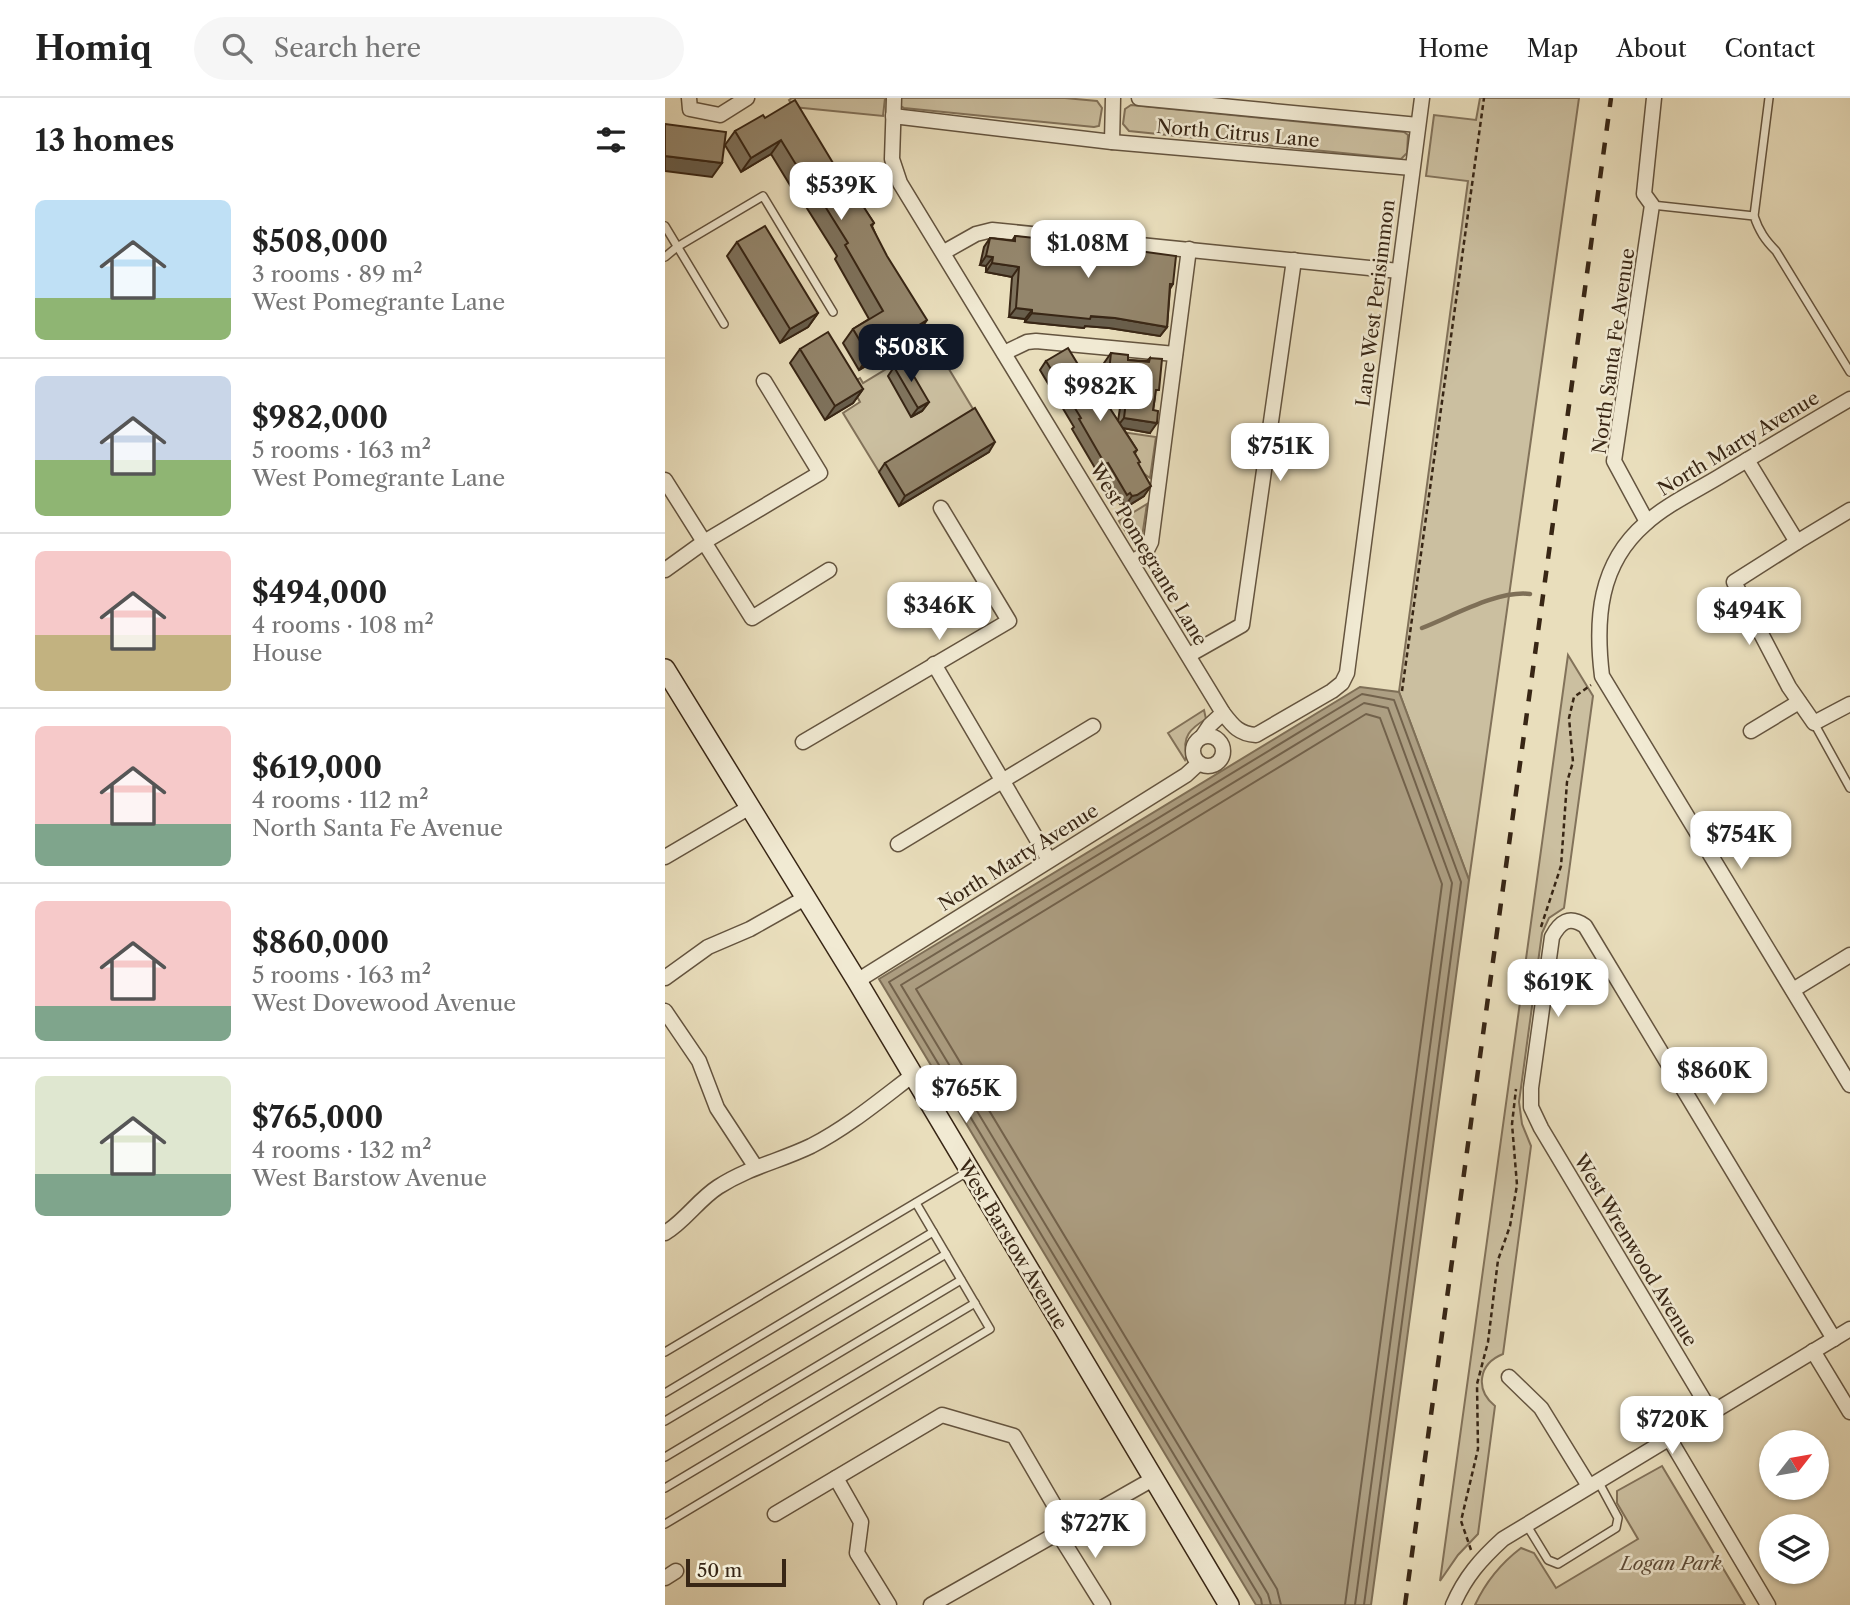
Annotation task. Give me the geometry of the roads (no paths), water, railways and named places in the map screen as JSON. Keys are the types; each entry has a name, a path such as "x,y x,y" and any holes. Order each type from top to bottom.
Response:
{"street":[{"path":"689,98 690,109 720,116 747,98"},
{"name":"West Pomegrante Lane","path":"894,98 892,159 900,183 1223,713 1237,730"},
{"path":"1112,142 1113,98"},
{"name":"North Citrus Lane","path":"1139,98 1418,125"},
{"name":"Lane West Perisimmon","path":"1237,730 1256,735 1332,691 1342,683 1347,673 1422,98"},
{"name":"North Santa Fe Avenue","path":"1647,522 1614,461 1652,205 1644,194 1654,98"},
{"name":"North Citrus Lane","path":"893,116 1112,142 1412,168"},
{"path":"944,252 976,234 992,230 1399,271"},
{"path":"1132,562 1145,554 1151,542 1189,249"},
{"path":"1189,655 1242,625 1294,260"},
{"path":"1004,354 1027,342 1036,341 1175,354"},
{"path":"665,570 704,542 820,474 764,381"},
{"name":"North Marty Avenue","path":"1647,522 1850,398"},
{"path":"1747,460 1797,542"},
{"path":"665,480 752,618 829,570"},
{"path":"803,741 1009,621 941,508"},
{"path":"1850,510 1734,582 1789,687 1814,723 1850,704"},
{"path":"1647,522 1615,561 1606,584 1599,610 1597,640 1602,676 1850,1085"},
{"path":"934,664 1048,860"},
{"name":"West Barstow Avenue","path":"665,669 913,1075 1229,1605"},
{"path":"1751,731 1799,702"},
{"path":"1199,763 1194,757 1193,747 1223,713"},
{"path":"898,844 1093,726"},
{"name":"North Marty Avenue","path":"856,981 1186,775 1199,763 1206,766 1215,764 1237,730"},
{"path":"1202,737 1216,739 1223,751"},
{"path":"665,857 750,807"},
{"path":"665,978 708,947 750,929 805,898"},
{"name":"West Wrenwood Avenue","path":"1711,1412 1531,1107 1531,1088 1552,937 1557,926 1566,920 1576,920 1585,926 1834,1339"},
{"path":"1793,989 1850,955"},
{"path":"665,1012 699,1061 717,1108 755,1167"},
{"path":"665,1233 677,1226 716,1188 755,1167 807,1147 834,1133 913,1075"},
{"path":"1453,1605 1462,1585 1478,1562 1526,1523 1850,1329"},
{"path":"1813,1351 1850,1412"},
{"path":"1509,1377 1541,1408 1593,1483"},
{"path":"775,1514 942,1415 1014,1436 1103,1605"},
{"path":"1669,1437 1768,1605"},
{"path":"836,1478 861,1522 857,1553 889,1605"},
{"path":"941,1603 1153,1479"}],"lane":[{"path":"1769,98 1753,216 1758,229 1776,250 1850,372"},
{"path":"665,257 677,247 763,196 833,312"},
{"path":"1652,205 1753,216"},
{"path":"665,226 724,324"},
{"path":"1814,723 1850,788"},
{"path":"665,1352 970,1171"},
{"path":"665,1524 990,1329 916,1203"},
{"path":"665,1392 933,1232"},
{"path":"665,1421 946,1254"},
{"path":"665,1457 961,1280"},
{"path":"665,1488 975,1303"},
{"path":"1526,1523 1548,1560 1558,1564 1616,1528 1618,1518 1593,1483"}],"water":[{"path":"1360,687 1399,692 1469,880 1371,1605 1256,1605 879,979"}],"waterway":[{"path":"1422,628 1490,600 1530,594"}],"railway":[{"path":"1405,1605 1611,98"}],"park label":[{"name":"Logan Park","path":"1671,1563"}]}
